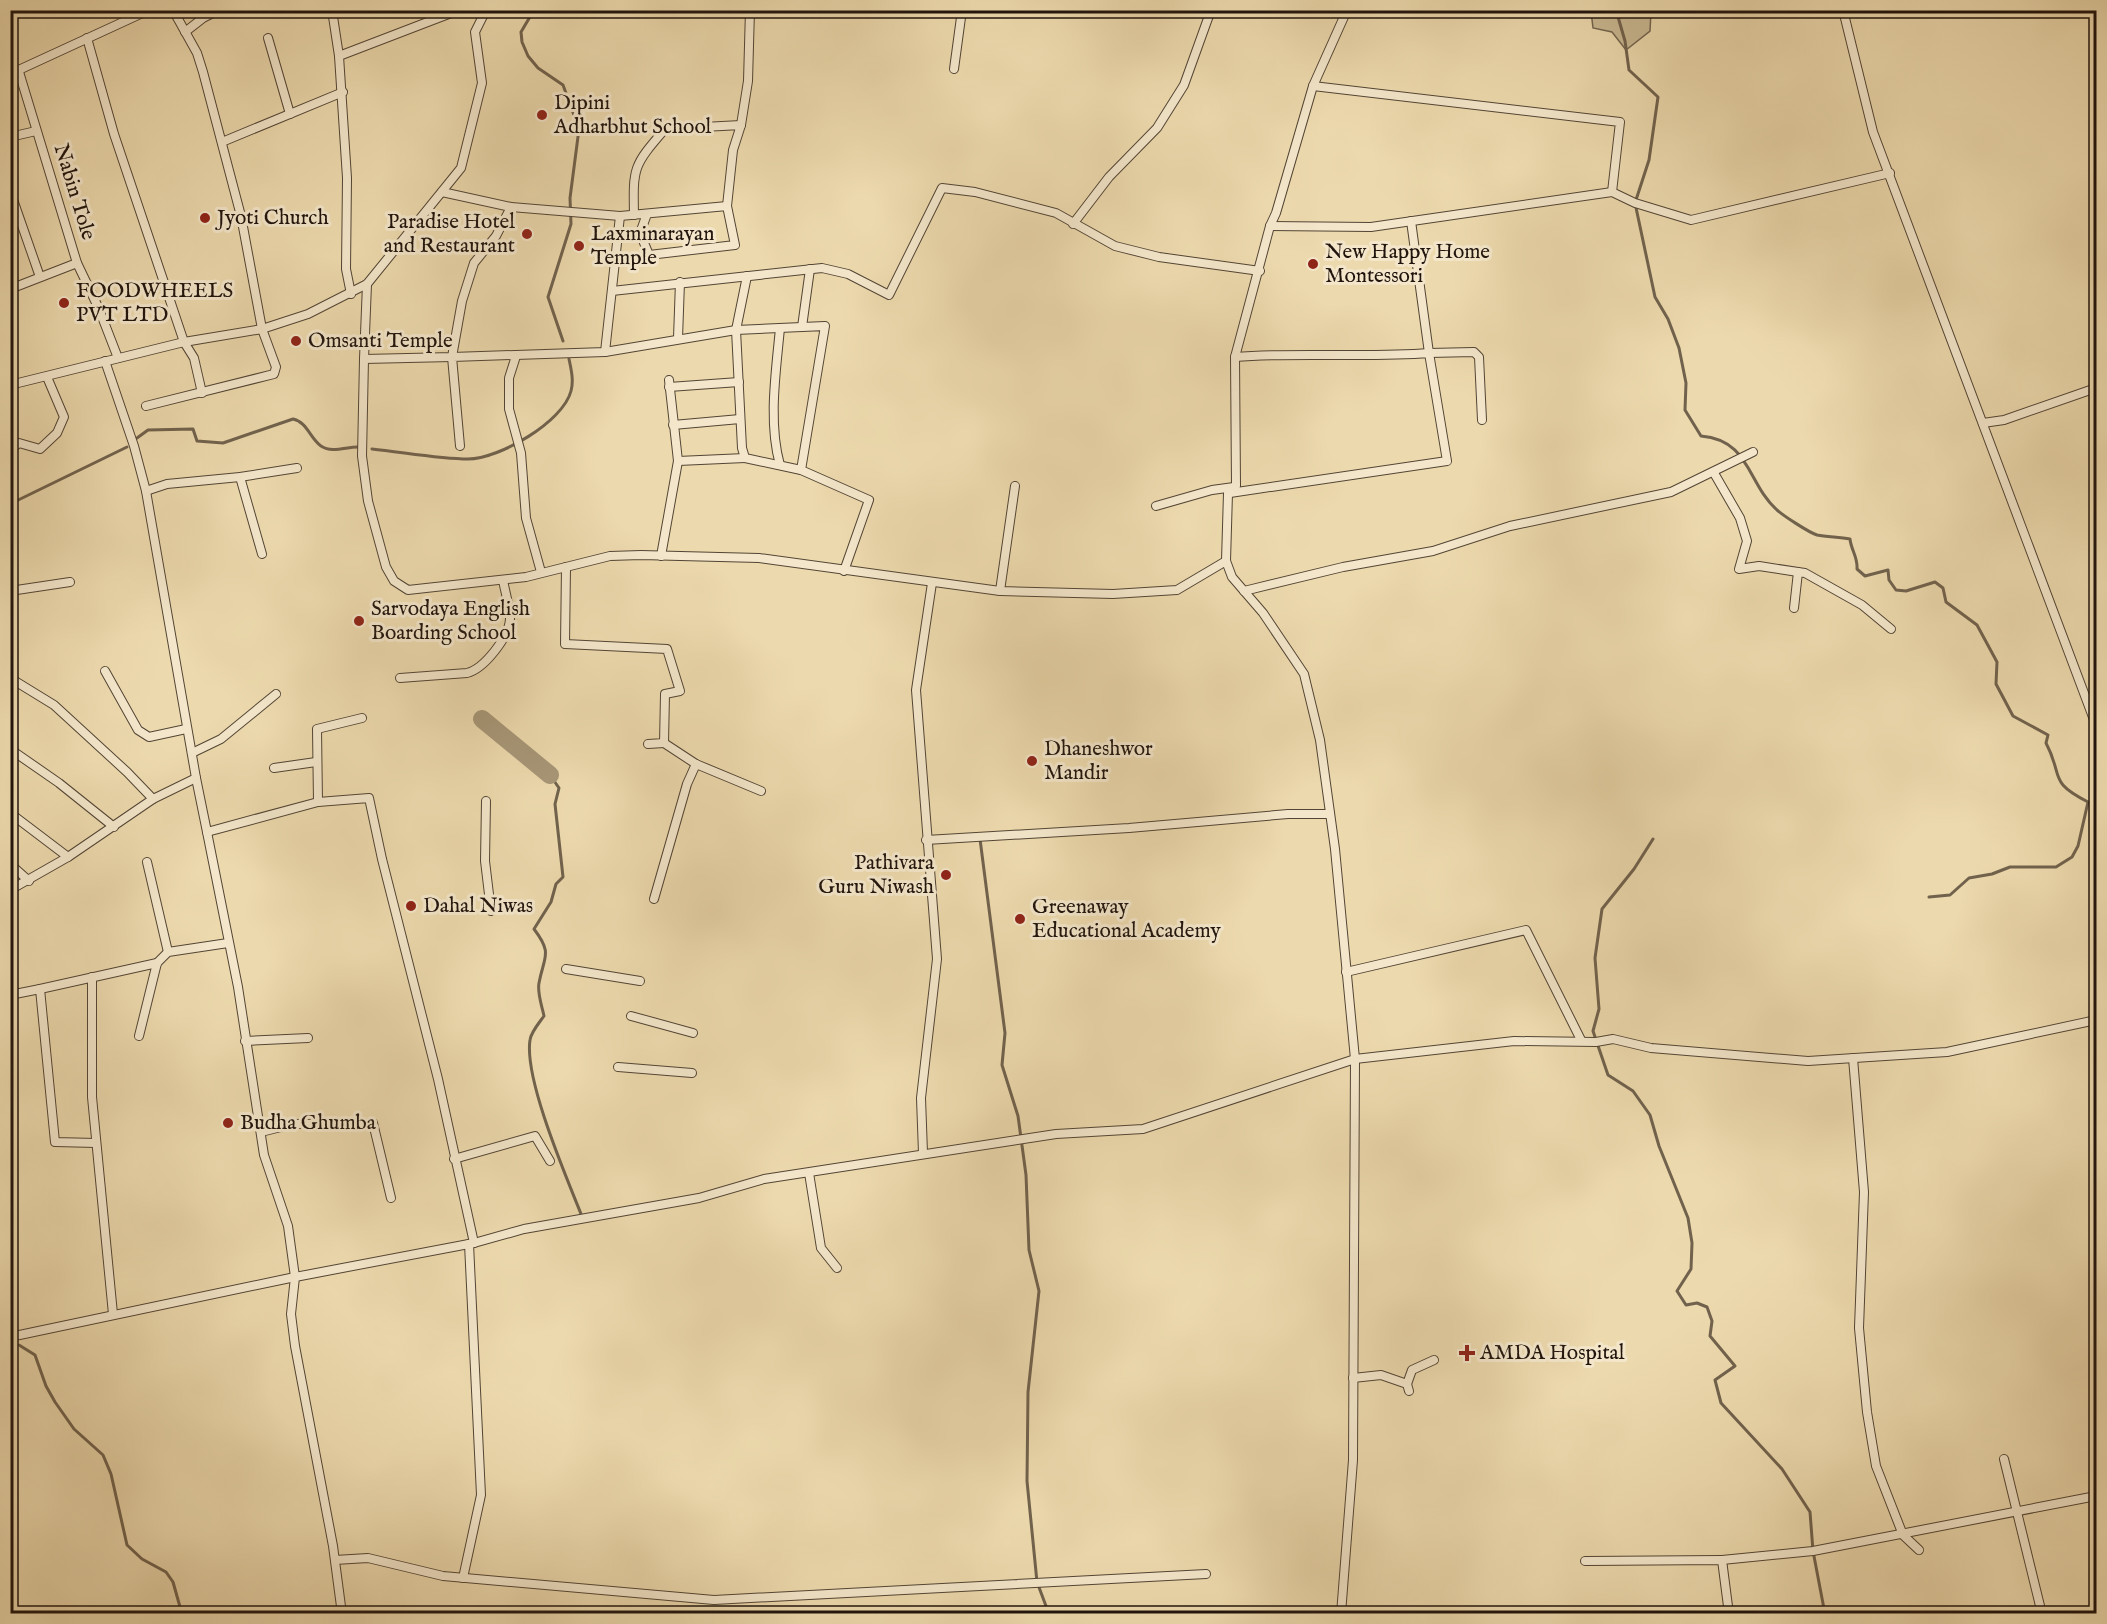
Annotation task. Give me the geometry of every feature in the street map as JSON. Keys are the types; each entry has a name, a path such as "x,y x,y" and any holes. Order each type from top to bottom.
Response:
{"street":[{"path":"15,73 148,10"},
{"path":"146,406 274,374 276,367 262,329 241,216 203,72 173,10"},
{"path":"185,32 203,18 219,10"},
{"path":"332,10 343,92 347,178 346,269 351,294"},
{"path":"339,56 459,10"},
{"path":"10,385 184,342 262,329 308,314 367,284 461,168 482,82 475,32 486,10"},
{"path":"647,214 640,233 649,255 735,244 727,206 733,150 741,125 748,81 750,10"},
{"path":"954,69 962,10"},
{"path":"1073,224 1109,177 1162,119 1184,85 1211,10"},
{"path":"1843,10 1873,132 2097,725"},
{"path":"1341,1614 1353,1460 1355,1059 1330,814 1320,740 1304,674 1263,613 1232,576 1226,561 1228,493 1236,486 1235,357 1260,271 1270,226 1313,86 1345,11"},
{"path":"87,38 114,134 184,342 194,358 202,393"},
{"path":"268,38 290,114"},
{"name":"Nabin Tole","path":"15,73 36,131 77,263 99,309 118,358"},
{"path":"1313,86 1620,122 1612,192"},
{"path":"222,142 343,92"},
{"path":"633,215 633,173 645,152 665,129 741,125"},
{"name":"Nabin Tole","path":"10,137 36,131"},
{"path":"1270,226 1371,227 1612,192 1635,203 1691,220 1890,173"},
{"path":"612,291 822,268 848,274 889,295 942,189 975,192 1056,213 1115,246 1159,256 1260,271"},
{"path":"10,191 40,277"},
{"path":"442,192 511,207 561,209 620,216 727,206"},
{"path":"460,446 452,357 462,301 474,264 496,236 511,207"},
{"path":"605,352 620,216"},
{"path":"1228,493 1445,463 1448,458 1429,353 1411,220"},
{"name":"Nabin Tole","path":"10,289 77,263"},
{"path":"801,327 810,269"},
{"path":"745,458 741,448 736,330 747,276"},
{"path":"678,338 680,282"},
{"path":"367,284 362,456 380,552 394,581 408,590 503,580 610,556 661,556 759,558 802,562 844,570 923,579 932,584 1068,595 1177,590 1226,561"},
{"path":"364,359 605,352 736,330 825,326 801,470"},
{"path":"780,328 775,415 775,447 780,465"},
{"path":"1235,357 1358,354 1383,356 1474,352 1479,357 1482,420"},
{"path":"516,356 509,378 509,409 519,438 526,518 541,572"},
{"path":"105,361 134,446 146,491 186,729 238,987 267,1169 286,1215 295,1277 291,1314 335,1560 342,1614"},
{"path":"10,450 19,443 40,449 57,433 64,417 47,377"},
{"path":"661,556 678,461 669,383 739,382"},
{"path":"1983,423 2004,420 2097,388"},
{"path":"673,425 740,418"},
{"path":"1244,591 1343,567 1433,551 1510,526 1671,492 1753,452"},
{"path":"678,461 745,458 780,465 801,470 869,500 844,570"},
{"path":"146,491 167,484 240,477 297,468"},
{"path":"1713,473 1740,518 1747,541 1739,569 1759,566 1805,573 1862,605 1891,629"},
{"path":"240,477 262,554"},
{"path":"1000,591 1015,486"},
{"path":"1156,506 1212,490 1236,486"},
{"path":"566,567 565,644 667,649 680,692 665,694 664,742"},
{"path":"1794,608 1798,572"},
{"path":"400,678 467,673 475,671 485,663 500,642 510,620 503,580"},
{"path":"10,591 70,582"},
{"path":"923,1153 921,1098 937,958 916,690 932,584"},
{"path":"105,671 138,730 149,737 186,729"},
{"path":"10,678 54,705 153,799"},
{"path":"192,753 221,739 276,694"},
{"path":"318,802 317,729 362,718"},
{"path":"648,744 664,742 696,764 761,791"},
{"path":"10,749 59,783 114,827"},
{"path":"274,768 316,762"},
{"path":"654,900 687,784 696,764"},
{"path":"10,890 68,857 153,799 196,778"},
{"path":"207,832 318,802 369,798 382,859 438,1079 471,1244 481,1495 463,1578"},
{"path":"486,801 485,861 491,911"},
{"path":"10,813 68,857"},
{"path":"926,840 1129,828 1288,814 1330,814"},
{"path":"147,862 168,952"},
{"path":"10,864 29,881"},
{"path":"1346,972 1526,930 1581,1040"},
{"path":"139,1036 157,963 168,952 228,943"},
{"path":"10,995 157,963"},
{"path":"566,969 640,981"},
{"path":"92,977 92,1097 113,1314"},
{"path":"40,989 55,1142 96,1143"},
{"path":"632,1016 693,1033"},
{"path":"10,1337 295,1277 471,1244 524,1229 699,1198 764,1179 1056,1134 1143,1129 1355,1059 1514,1041 1581,1040 1596,1042 1613,1039 1651,1048 1808,1061 1853,1059 1947,1052 2097,1020"},
{"path":"245,1041 308,1038"},
{"path":"1853,1059 1864,1192 1859,1328 1862,1364 1876,1466 1903,1535 1919,1550"},
{"path":"618,1067 692,1073"},
{"path":"261,1132 293,1124 373,1123 391,1198"},
{"path":"454,1160 535,1136 550,1161"},
{"path":"809,1173 821,1248 837,1268"},
{"path":"1353,1378 1381,1374 1408,1388 1412,1370 1434,1360"},
{"path":"2004,1459 2042,1614"},
{"path":"1585,1561 1722,1560 1813,1551 2097,1496"},
{"path":"335,1560 369,1558 463,1578 714,1600 1206,1574"},
{"path":"1722,1560 1729,1614"}],"shaded area":[{"path":"1591,11 1651,11 1650,31 1626,50 1612,32 1593,28"}],"waterway":[{"path":"534,10 521,32 522,42 528,56 538,68 563,85 579,129 570,198 571,224 548,297 563,341"},
{"path":"1616,10 1625,41 1629,70 1658,97 1649,160 1635,203 1655,297 1668,319 1679,348 1686,383 1685,410 1701,436 1717,439 1729,445 1739,454 1759,488 1780,513 1817,535 1850,539 1857,569 1865,576 1888,570 1889,580 1896,590 1906,591 1935,582 1943,588 1946,602 1977,625 1997,662 1996,684 2013,716 2048,735 2046,743 2061,783 2088,802 2078,846 2072,857 2056,867 2010,867 1992,874 1969,878 1950,895 1929,897"},
{"path":"372,449 468,459 496,453 512,446 543,426 566,403 572,383 569,359"},
{"path":"137,438 148,430 193,429 197,441 223,443 293,419 302,423 321,446 335,450 360,447"},
{"path":"10,504 127,447"},
{"path":"482,719 550,775"},
{"path":"550,775 559,788 555,804 563,877 556,884 551,902 534,929 544,944 546,955 539,987 544,1016 531,1037 530,1057 533,1078 548,1127 581,1214"},
{"path":"980,839 1005,1033 1002,1065 1018,1116 1026,1175 1029,1250 1039,1291 1028,1392 1027,1481 1037,1582 1049,1614"},
{"path":"1653,839 1634,869 1602,909 1595,958 1599,1009 1593,1031 1608,1075 1633,1091 1650,1115 1659,1146 1688,1218 1692,1243 1691,1269 1677,1291 1686,1305 1697,1303 1707,1307 1712,1321 1710,1336 1735,1366 1715,1380 1721,1403 1782,1469 1810,1512 1813,1551 1825,1614"},
{"path":"19,1345 35,1355 46,1386 74,1429 103,1455 111,1474 127,1545 142,1559 166,1572 173,1582 182,1614"}],"place":[{"name":"Dipini Adharbhut School","path":"542,115"},
{"name":"Jyoti Church","path":"205,218"},
{"name":"Paradise Hotel and Restaurant","path":"527,234"},
{"name":"Laxminarayan Temple","path":"579,246"},
{"name":"New Happy Home Montessori","path":"1313,264"},
{"name":"FOODWHEELS PVT LTD","path":"64,303"},
{"name":"Omsanti Temple","path":"296,341"},
{"name":"Sarvodaya English Boarding School","path":"359,621"},
{"name":"Dhaneshwor Mandir","path":"1032,761"},
{"name":"Pathivara Guru Niwash","path":"946,875"},
{"name":"Dahal Niwas","path":"411,906"},
{"name":"Greenaway Educational Academy","path":"1020,919"},
{"name":"Budha Ghumba","path":"228,1123"},
{"name":"AMDA Hospital","path":"1467,1353"}]}
